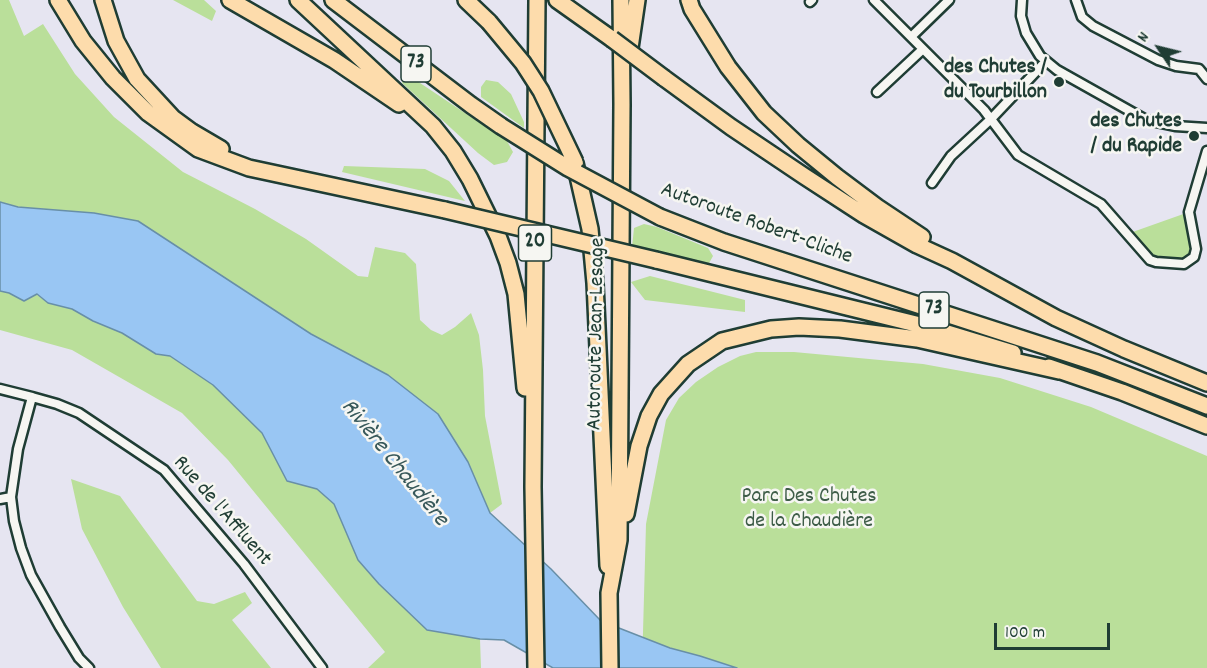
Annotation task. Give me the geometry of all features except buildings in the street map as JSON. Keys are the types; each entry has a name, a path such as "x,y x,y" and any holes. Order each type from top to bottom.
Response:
{"highway":[{"path":"58,0 83,41 113,78 148,113 198,149 249,168 445,210 974,339 1122,392 1207,426"},
{"path":"103,0 116,41 137,79 173,118 192,132 212,145 247,159 414,203"},
{"path":"230,0 334,60 391,98 431,134 470,179"},
{"path":"298,0 433,126 453,151 470,179 498,236 516,294 533,486"},
{"name":"Autoroute Robert-Cliche","path":"333,0 501,126 568,168 660,217 724,242 1097,363 1207,406"},
{"path":"466,0 489,22 523,63 541,91 575,162 590,229 595,283 609,593"},
{"name":"20","path":"536,668 533,486 537,0"},
{"name":"Autoroute Robert-Cliche","path":"557,0 731,127 844,202 917,245 952,261 1056,318 1207,383"},
{"path":"569,0 612,39"},
{"name":"Autoroute Jean-Lesage","path":"610,668 609,593 619,540 621,0"},
{"path":"622,104 637,0"},
{"path":"689,0 692,9 728,67 764,113 837,177 933,244 952,261"},
{"path":"619,540 639,446 661,394 688,363 722,341 771,329 799,327 840,329 917,339 1059,371"}],"street":[{"path":"874,0 991,119 1018,155 1101,204 1146,256 1156,262 1184,264 1194,257 1196,249 1189,212 1207,151"},
{"path":"911,38 949,0"},
{"path":"1022,0 1022,16 1026,33 1033,46 1046,61 1067,77 1146,120 1174,126 1207,128"},
{"path":"1076,0 1082,17 1093,26 1158,60 1176,66 1199,69 1207,79"},
{"path":"877,92 923,48"},
{"path":"932,183 951,156 991,119 1046,61"},
{"name":"Rue de l'Affluent","path":"0,389 57,404 79,413 164,470 244,564 322,668"},
{"path":"32,397 18,449 11,497 21,548 31,575 60,627 89,668"},
{"path":"0,499 11,497"}],"green space":[{"path":"0,0 9,0 24,36 43,24 75,74 114,117 183,172 255,209 306,239 358,276 368,277 375,247 405,253 416,264 420,320 431,330 442,335 471,313 479,335 485,416 502,504 490,513 468,462 438,414 388,375 311,334 138,221 94,213 18,207 0,202"},
{"path":"173,0 204,0 216,11 212,21"},
{"path":"405,73 507,141 513,152 507,162 494,165 478,153 402,83"},
{"path":"486,80 498,82 511,94 524,122 524,128 481,97 481,87"},
{"path":"344,166 425,169 449,181 465,201 342,172"},
{"path":"1189,212 1196,249 1190,262 1156,262 1127,234"},
{"path":"644,224 708,248 713,256 708,265 632,247 634,228"},
{"path":"650,276 745,300 745,312 645,300 631,282"},
{"path":"0,291 24,301 36,294 48,303 72,309 122,333 156,354 170,356 213,385 262,433 287,481 317,489 334,504 358,560 379,584 427,630 480,639 481,668 368,668 385,652 228,460 182,413 72,350 0,330"},
{"name":"Parc Des Chutes de la Chaudière","path":"756,352 794,352 923,364 1000,378 1091,407 1207,456 1207,668 642,668 646,524 666,420 679,398 696,382 740,356"},
{"path":"71,479 120,496 197,601 214,604 245,592 252,603 232,620 271,668 161,668 123,607 82,529"}],"water":[{"name":"Rivière Chaudière","path":"0,202 18,207 94,213 138,221 311,334 388,375 438,414 468,462 490,513 551,569 601,621 670,648 737,668 553,668 504,640 480,639 427,630 379,584 358,560 334,504 317,489 287,481 262,433 213,385 170,356 156,354 122,333 72,309 48,303 37,294 24,301 0,291"}],"place":[{"name":"des Chutes / du Tourbillon","path":"1059,82"},
{"name":"des Chutes / du Rapide","path":"1194,136"}]}
